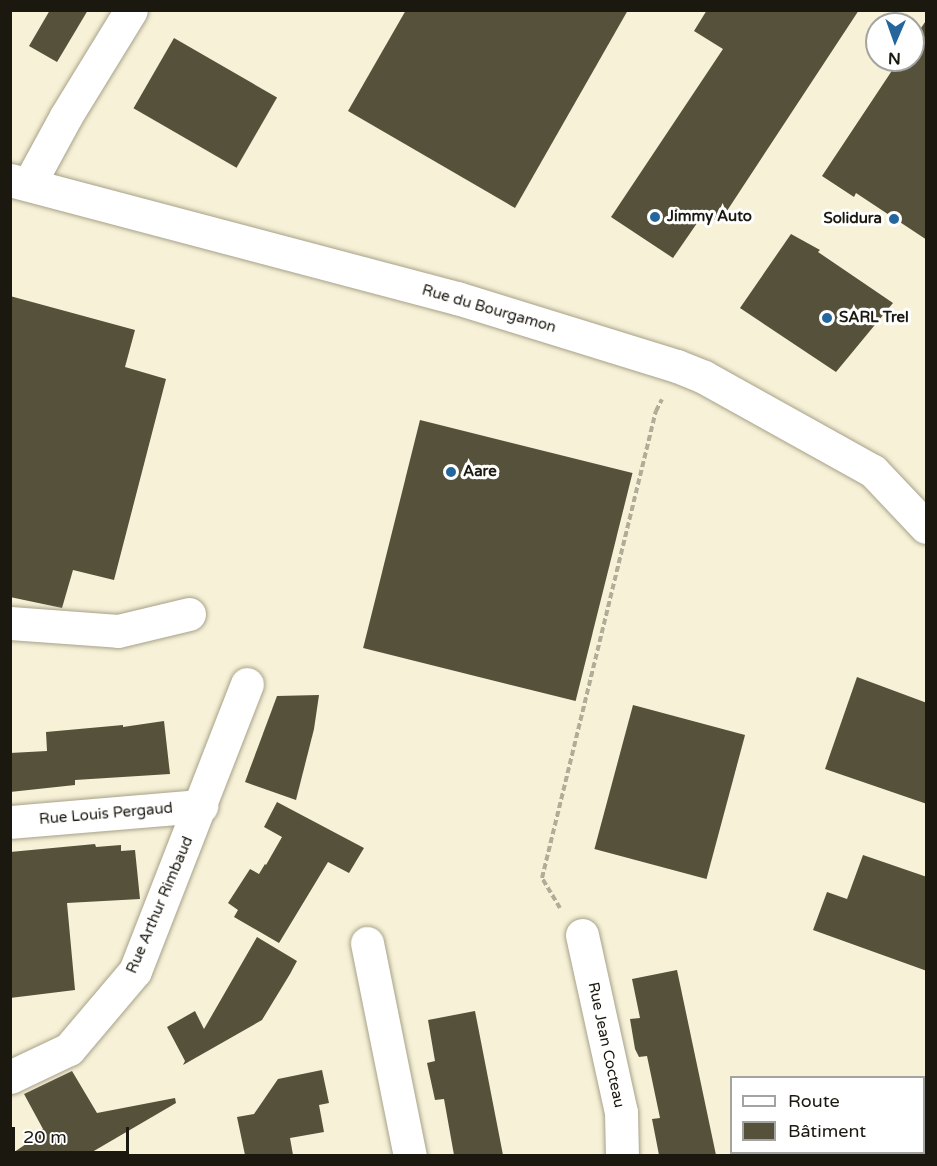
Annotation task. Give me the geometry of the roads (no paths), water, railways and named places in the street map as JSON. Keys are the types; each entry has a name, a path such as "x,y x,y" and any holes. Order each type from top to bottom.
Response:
{"street":[{"path":"20,182 66,116 131,10"},
{"name":"Rue du Bourgamon","path":"20,182 457,298 677,366 704,377 873,471 927,526"},
{"path":"10,623 118,631 189,614"},
{"name":"Rue Arthur Rimbaud","path":"10,1077 69,1049 135,971 247,684"},
{"name":"Rue Louis Pergaud","path":"10,822 201,806"},
{"name":"Rue Jean Cocteau","path":"582,935 621,1112 622,1155"},
{"path":"367,943 410,1155"}],"place":[{"name":"Jimmy Auto","path":"655,217"},
{"name":"Solidura","path":"894,219"},
{"name":"SARL Trel","path":"827,318"},
{"name":"Aare","path":"451,472"}]}
